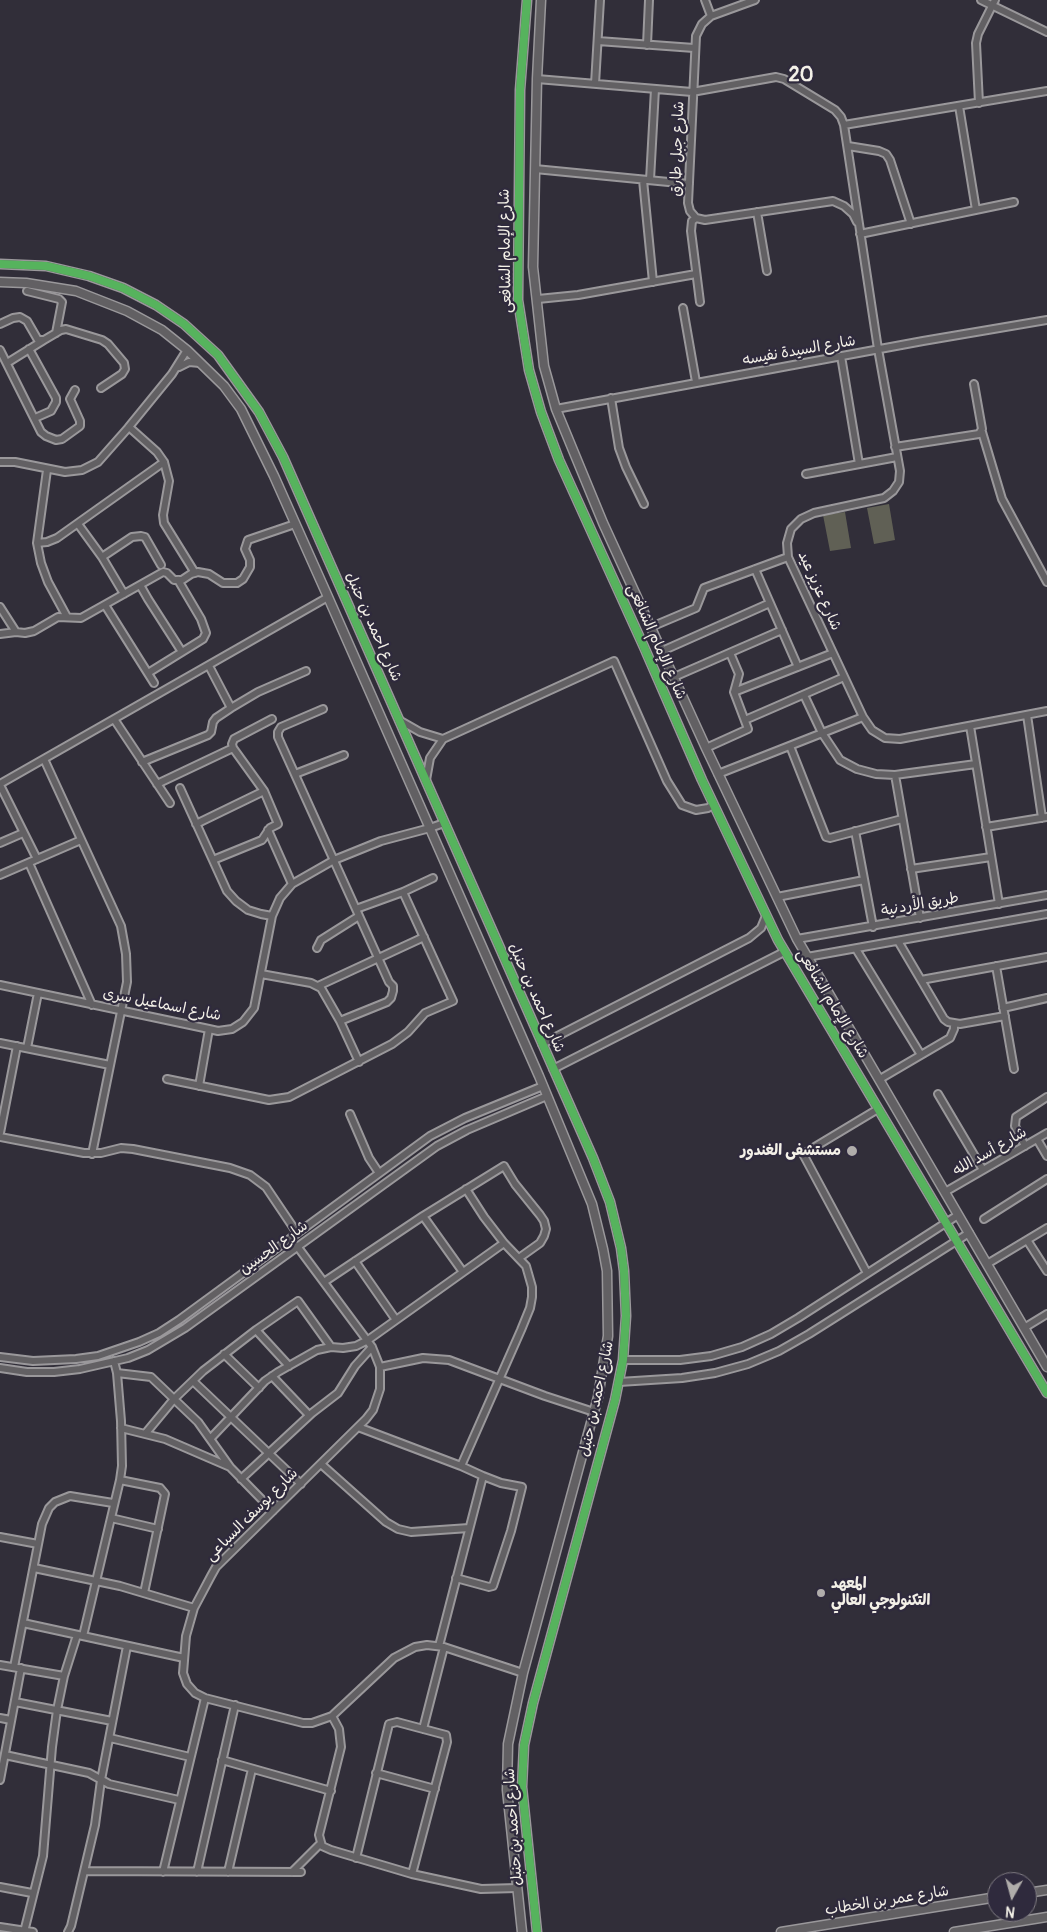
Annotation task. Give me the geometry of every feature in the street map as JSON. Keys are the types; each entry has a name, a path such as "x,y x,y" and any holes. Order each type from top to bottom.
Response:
{"street":[{"name":"شارع الإمام الشافعى","path":"527,0 520,90 518,300 532,378 541,412 558,460 713,805 784,952 1047,1393"},
{"name":"شارع الإمام الشافعى","path":"541,0 537,79 533,267 544,366 556,409 603,523 718,774 797,939 1047,1366"},
{"path":"595,84 600,0"},
{"path":"648,45 649,0"},
{"path":"705,0 711,16 755,0"},
{"path":"981,0 994,3 1047,32"},
{"path":"979,103 976,43 978,34 994,3"},
{"name":"شارع جبل طارق","path":"696,218 690,211 688,203 694,48 696,36 702,24 711,16"},
{"path":"598,41 694,48"},
{"path":"537,79 692,92 776,77 784,79 835,110 844,125 1047,91"},
{"path":"653,282 647,180 655,89"},
{"path":"959,106 976,210"},
{"name":"شارع عزيز عيد","path":"844,125 878,349 900,471 899,482 893,491 884,498 814,513 801,519 791,529 787,543 788,557 863,717 872,730 885,738 900,739 1047,711"},
{"path":"848,146 886,154 890,160 911,224"},
{"path":"519,156 535,158"},
{"path":"535,170 689,184"},
{"path":"700,302 690,226 696,218 705,220 833,201 844,206 859,225"},
{"path":"860,234 1014,202"},
{"path":"757,212 767,271"},
{"name":"شارع احمد بن حنبل","path":"0,264 46,266 89,276 123,288 156,305 184,324 218,355 260,412 283,457 602,1180 616,1225 624,1271 626,1316 619,1382 533,1703 524,1745 522,1788 537,1932"},
{"path":"538,299 578,295 696,274"},
{"name":"شارع احمد بن حنبل","path":"0,282 51,286 100,299 145,320 187,350 224,386 241,409 328,597 543,1086 584,1182 599,1228 607,1271 608,1336 594,1412 523,1673 512,1722 507,1767 507,1790 522,1932"},
{"path":"27,291 62,302 56,333"},
{"path":"683,308 696,382"},
{"path":"0,324 16,317 24,318 37,339 44,340"},
{"name":"شارع السيدة نفيسه","path":"556,409 878,349 1047,320"},
{"path":"7,363 63,329 68,329 102,340 113,349 124,363 124,372 101,388"},
{"path":"0,350 42,432 51,439 62,439 78,428 80,421 70,399 75,390"},
{"path":"29,350 56,402 51,411 35,418"},
{"path":"0,462 14,462 47,470 65,472 82,470 98,462 176,369 187,350"},
{"path":"841,356 859,464"},
{"path":"176,369 189,362 197,362 204,366"},
{"path":"974,384 982,432 1002,499 1047,582"},
{"path":"611,398 619,448 628,474 644,504"},
{"path":"129,427 157,452 164,462 168,481 163,515 164,522 195,573"},
{"path":"896,447 982,432"},
{"path":"265,458 283,457"},
{"path":"806,474 897,457"},
{"path":"37,543 57,538 164,462"},
{"path":"47,470 37,543 41,563 48,582 67,617"},
{"path":"78,524 102,557 124,594"},
{"path":"0,634 34,631 54,619 67,617 81,618 163,572 167,573 170,578 178,580 195,573 205,573 223,583 237,583 243,579 250,567 250,560 246,549 248,540 295,524"},
{"path":"102,557 132,537 141,536 145,537 161,565"},
{"path":"651,626 696,608 704,588 788,557"},
{"path":"755,569 798,667"},
{"path":"148,673 203,639 206,630 178,580"},
{"path":"140,584 148,600 182,652"},
{"path":"37,859 0,785 328,597"},
{"path":"662,651 770,603"},
{"path":"105,604 154,683"},
{"path":"0,607 16,632"},
{"path":"674,677 782,630"},
{"path":"706,748 747,731 749,727 734,692 739,674 730,653"},
{"path":"734,692 832,653"},
{"path":"426,781 430,758 443,739 614,661 667,781 682,805 696,810 713,805"},
{"path":"654,671 668,664"},
{"path":"209,666 232,708"},
{"path":"142,762 208,735 216,718 258,692 306,671"},
{"path":"745,720 844,677"},
{"path":"804,695 822,733 840,760 857,769 876,774 894,775 976,764"},
{"path":"323,709 284,726 278,732 278,737 389,982 393,986 391,998 387,1002 340,1021"},
{"path":"986,827 1045,818 1027,715"},
{"path":"718,774 863,717"},
{"path":"114,719 170,803"},
{"path":"213,860 262,840 268,830 278,824 264,791 232,744 234,739 272,719"},
{"path":"399,720 420,732 443,739"},
{"path":"970,726 999,904"},
{"path":"790,746 826,836 830,838 902,819"},
{"path":"157,784 233,748"},
{"path":"295,774 344,755"},
{"path":"44,759 120,926 126,954 127,973 121,1011 92,1154"},
{"path":"894,775 920,918"},
{"path":"180,788 227,891 236,902 248,910 272,916"},
{"path":"196,824 264,791"},
{"name":"شارع اسماعيل سرى","path":"0,985 218,1031 232,1029 250,1016 254,1008 272,916 280,898 292,884 334,860 381,841 430,828 444,822"},
{"path":"268,830 292,884"},
{"path":"854,831 873,927"},
{"path":"0,844 23,833"},
{"path":"0,876 81,840"},
{"path":"912,869 991,857"},
{"path":"29,863 92,1004"},
{"path":"356,909 403,892 433,878"},
{"path":"777,896 864,880"},
{"path":"167,1079 269,1100 279,1100 294,1095 400,1039 424,1013 454,1001 403,892"},
{"name":"طريق الأردنية","path":"797,939 1047,895"},
{"name":"طريق الأردنية","path":"807,957 1047,914"},
{"path":"317,948 320,940 359,916"},
{"path":"542,1044 749,938 761,928 766,916"},
{"path":"318,986 424,937"},
{"path":"898,941 944,1018 954,1024 1005,1016"},
{"path":"856,949 921,1055"},
{"path":"553,1069 784,952"},
{"path":"921,980 1047,957"},
{"path":"996,966 1014,1069"},
{"path":"261,974 311,982 318,986 324,992 340,1021 359,1062"},
{"path":"27,1048 38,993"},
{"path":"1003,1008 1047,999"},
{"path":"880,1079 950,1038 953,1034 954,1024"},
{"path":"199,1086 209,1029"},
{"path":"0,1043 110,1066"},
{"path":"18,1046 0,1135 92,1154 121,1148 133,1149 230,1168 250,1175 266,1187 297,1233"},
{"name":"شارع الحسين","path":"0,1357 33,1361 76,1359 98,1356 140,1342 179,1320 420,1143 465,1118 543,1086"},
{"path":"938,1094 983,1170"},
{"name":"شارع الحسين","path":"0,1368 27,1372 54,1372 80,1369 148,1350 185,1328 427,1152 467,1130 547,1096"},
{"path":"1025,1146 1014,1120 1018,1115 1047,1097"},
{"path":"867,1273 803,1154 878,1109"},
{"path":"350,1114 369,1158 379,1173"},
{"name":"شارع أسد الله","path":"945,1192 1047,1133"},
{"path":"1037,1139 1047,1156"},
{"path":"420,1143 427,1152"},
{"path":"324,1282 423,1216 504,1166 515,1184 544,1221 546,1229 540,1243 519,1258"},
{"path":"984,1219 1047,1179"},
{"path":"461,1466 524,1324 532,1298 530,1276 526,1266 484,1217 466,1189"},
{"path":"622,1360 680,1360 711,1356 742,1347 771,1334 958,1215"},
{"path":"423,1216 463,1272"},
{"path":"599,1228 616,1225"},
{"path":"987,1264 1047,1228"},
{"path":"619,1382 682,1378 715,1373 748,1364 780,1351 969,1233"},
{"path":"1027,1240 1047,1271"},
{"path":"211,1438 272,1376 317,1350 330,1347 350,1347 368,1340 504,1242"},
{"name":"شارع يوسف السباعى","path":"297,1246 368,1340 380,1367 380,1389 373,1410 358,1427 216,1567 194,1608 186,1636 183,1673 187,1684 195,1693 205,1698 303,1722 322,1721 332,1716 394,1658 415,1647 441,1647 523,1673"},
{"path":"355,1261 396,1320"},
{"path":"145,1434 174,1399 224,1354 298,1301 330,1347"},
{"path":"1024,1328 1047,1314"},
{"path":"179,1320 185,1328"},
{"path":"256,1330 289,1366"},
{"path":"241,1479 309,1415 338,1392 355,1366 372,1347"},
{"path":"224,1354 259,1388"},
{"path":"380,1367 423,1358 441,1358 594,1412"},
{"path":"24,1931 45,1838 50,1765 57,1710 64,1676 80,1636 96,1581 120,1480 121,1428 117,1373 114,1361"},
{"path":"117,1373 151,1377 191,1414 211,1438 230,1466 273,1511"},
{"path":"272,1376 309,1415"},
{"path":"193,1381 301,1484"},
{"path":"358,1427 461,1466 500,1483 522,1487 493,1586 490,1587 456,1578"},
{"path":"121,1428 165,1439 230,1466"},
{"path":"321,1464 386,1522 398,1529 411,1532 469,1528"},
{"path":"423,1729 456,1578 483,1476"},
{"path":"120,1480 164,1490 165,1498 144,1592"},
{"path":"0,1780 15,1702 23,1623 44,1516 54,1502 70,1496 113,1503"},
{"path":"568,1510 584,1514"},
{"path":"111,1518 158,1529"},
{"path":"0,1537 38,1544"},
{"path":"34,1568 144,1592 194,1608"},
{"path":"23,1623 184,1658"},
{"path":"68,1932 97,1816 101,1780 128,1646"},
{"path":"0,1665 64,1676"},
{"path":"163,1872 205,1698"},
{"path":"15,1702 112,1721"},
{"path":"197,1872 235,1705"},
{"path":"332,1716 339,1729 341,1743 339,1761 319,1835 325,1848 412,1874 481,1888 532,1886"},
{"path":"0,1718 11,1720"},
{"path":"356,1858 389,1724 397,1722 442,1734 448,1738 412,1874"},
{"path":"110,1738 190,1757"},
{"path":"5,1755 89,1773 117,1786 180,1800"},
{"path":"222,1760 330,1791"},
{"path":"228,1872 252,1769"},
{"path":"376,1773 435,1789"},
{"path":"292,1872 321,1842"},
{"path":"84,1872 301,1872"},
{"path":"0,1887 32,1893"},
{"name":"شارع عمر بن الخطاب","path":"781,1932 987,1900"},
{"path":"954,1932 1047,1917"},
{"path":"0,1927 33,1932"}],"shaded area":[{"path":"889,504 895,540 874,544 867,508"},
{"path":"845,512 851,548 830,551 823,515"}],"cycle path":[{"path":"527,0 520,90 518,300 529,370 541,412 559,460 702,780 778,940 1047,1393"},
{"path":"0,264 46,266 89,276 123,288 156,305 184,324 218,355 259,412 283,457 593,1158 610,1202 621,1248 624,1271 626,1316 623,1360 615,1400 533,1703 524,1745 522,1787 537,1932"}],"place":[{"name":"مستشفى الغندور","path":"852,1151"},
{"name":"المعهد التكنولوجي العالي","path":"821,1593"}],"district":[{"name":"20","path":"801,76"}]}
